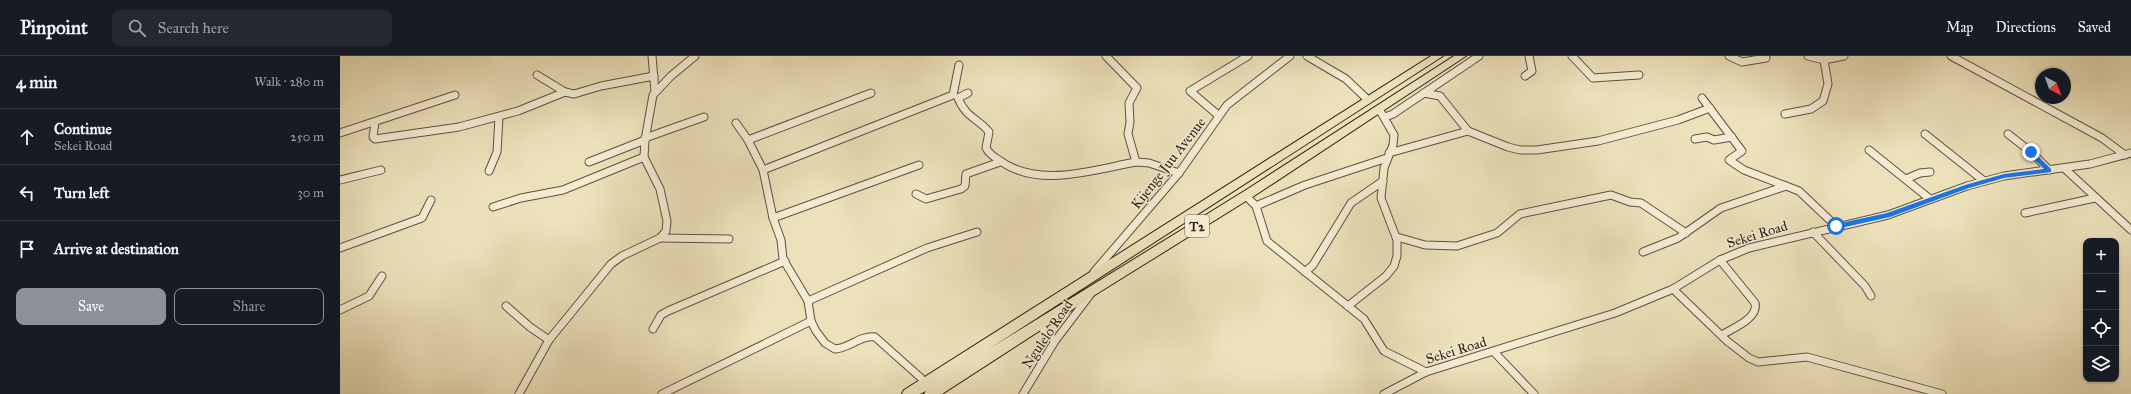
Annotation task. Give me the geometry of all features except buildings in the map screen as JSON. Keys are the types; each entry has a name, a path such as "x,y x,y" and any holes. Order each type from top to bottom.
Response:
{"highway":[{"name":"T2","path":"909,394 1438,56"},
{"name":"T2","path":"931,394 1094,290 1382,113 1460,56"},
{"path":"1239,182 1248,195"},
{"path":"1202,206 1213,216"}],"street":[{"path":"519,394 549,340 611,264 622,256 660,238 666,231 667,222 660,189 644,157 645,139 656,92 652,56"},
{"path":"656,92 695,56"},
{"path":"1106,56 1137,88 1129,103 1130,122 1128,134 1136,162"},
{"path":"1218,115 1190,91 1248,56"},
{"name":"Kijenge Juu Avenue","path":"1090,277 1179,173 1212,127 1218,115 1232,100 1290,56"},
{"path":"1307,56 1344,75 1368,100"},
{"path":"1382,113 1391,115 1479,56"},
{"path":"1525,76 1532,71 1529,56"},
{"path":"1572,56 1593,78 1639,75"},
{"path":"1729,56 1736,61 1746,62 1766,58"},
{"path":"1808,56 1824,60 1844,56"},
{"path":"1951,56 2102,138 2128,154"},
{"path":"1786,114 1812,108 1821,104 1824,100 1828,80 1824,60"},
{"path":"763,170 805,155 953,95 956,92 959,65"},
{"path":"536,75 565,92"},
{"path":"375,122 373,137 379,139 459,127 499,116 565,92 578,93 601,86 654,76"},
{"path":"748,140 871,93"},
{"path":"968,93 958,98 959,103 976,122 988,129 989,132 986,148 989,153 1000,162 1017,171 1045,176 1136,162 1149,163 1179,173"},
{"path":"1424,93 1440,96 1468,131 1508,147 1520,150 1536,150 1598,141 1678,120 1710,108"},
{"path":"340,133 455,95"},
{"path":"1702,98 1742,152 1730,158 1730,162 1744,170 1792,187 1799,191 1836,226"},
{"path":"1348,306 1393,267 1398,253 1397,237 1382,201 1383,181 1388,156 1394,139 1390,127 1382,113"},
{"path":"489,171 497,152 499,116"},
{"path":"589,162 704,117"},
{"path":"736,123 748,140 763,170 773,218 781,240 781,252 808,301 811,321 822,339 835,349 844,348 866,337 875,337 921,378"},
{"path":"1256,206 1305,185 1388,156 1468,131"},
{"path":"1925,134 1984,181"},
{"path":"2008,134 2031,152 2049,170"},
{"path":"1695,138 1708,137 1714,140 1732,137"},
{"path":"1869,150 1930,199"},
{"name":"Sekei Road","path":"1384,394 1426,372 1615,313 1673,289 1720,260 1749,248 1836,226 1888,215 1984,181 2021,172 2049,170 2106,161 2128,154"},
{"path":"493,207 521,198 563,190 644,157"},
{"path":"916,194 921,198 926,199 961,189 965,186 966,174 1000,162"},
{"path":"773,218 919,166"},
{"path":"2064,168 2131,230"},
{"path":"340,180 381,170"},
{"path":"1906,179 1920,173 1930,172"},
{"path":"1306,272 1313,265 1351,203 1383,181"},
{"path":"1643,252 1686,233 1722,208 1786,186"},
{"path":"1248,195 1256,206 1266,240 1364,320 1384,351 1426,372"},
{"path":"1397,237 1425,245 1446,248 1458,246 1497,232 1520,214 1611,195 1630,202 1641,203 1686,233"},
{"path":"2025,213 2095,198"},
{"path":"340,248 422,218 431,200"},
{"path":"808,301 927,248 977,232"},
{"path":"1813,232 1865,286 1871,296"},
{"path":"660,238 729,240"},
{"path":"1720,260 1756,307 1752,316 1722,335"},
{"path":"653,329 661,315 668,311 785,261"},
{"path":"340,310 369,296 382,276"},
{"path":"1673,289 1744,355 1754,361 1764,362 1793,356 1811,358 1942,394"},
{"name":"Ngulelo Road","path":"1023,394 1055,341 1094,290"},
{"path":"506,306 530,327 549,340"},
{"path":"662,394 811,321"},
{"path":"1038,325 1055,341"},
{"path":"1494,352 1534,394"},
{"path":"939,394 977,366"}],"route":[{"path":"1836,226 1888,215 1967,186 2004,176 2021,172 2049,170 2031,152"}]}
